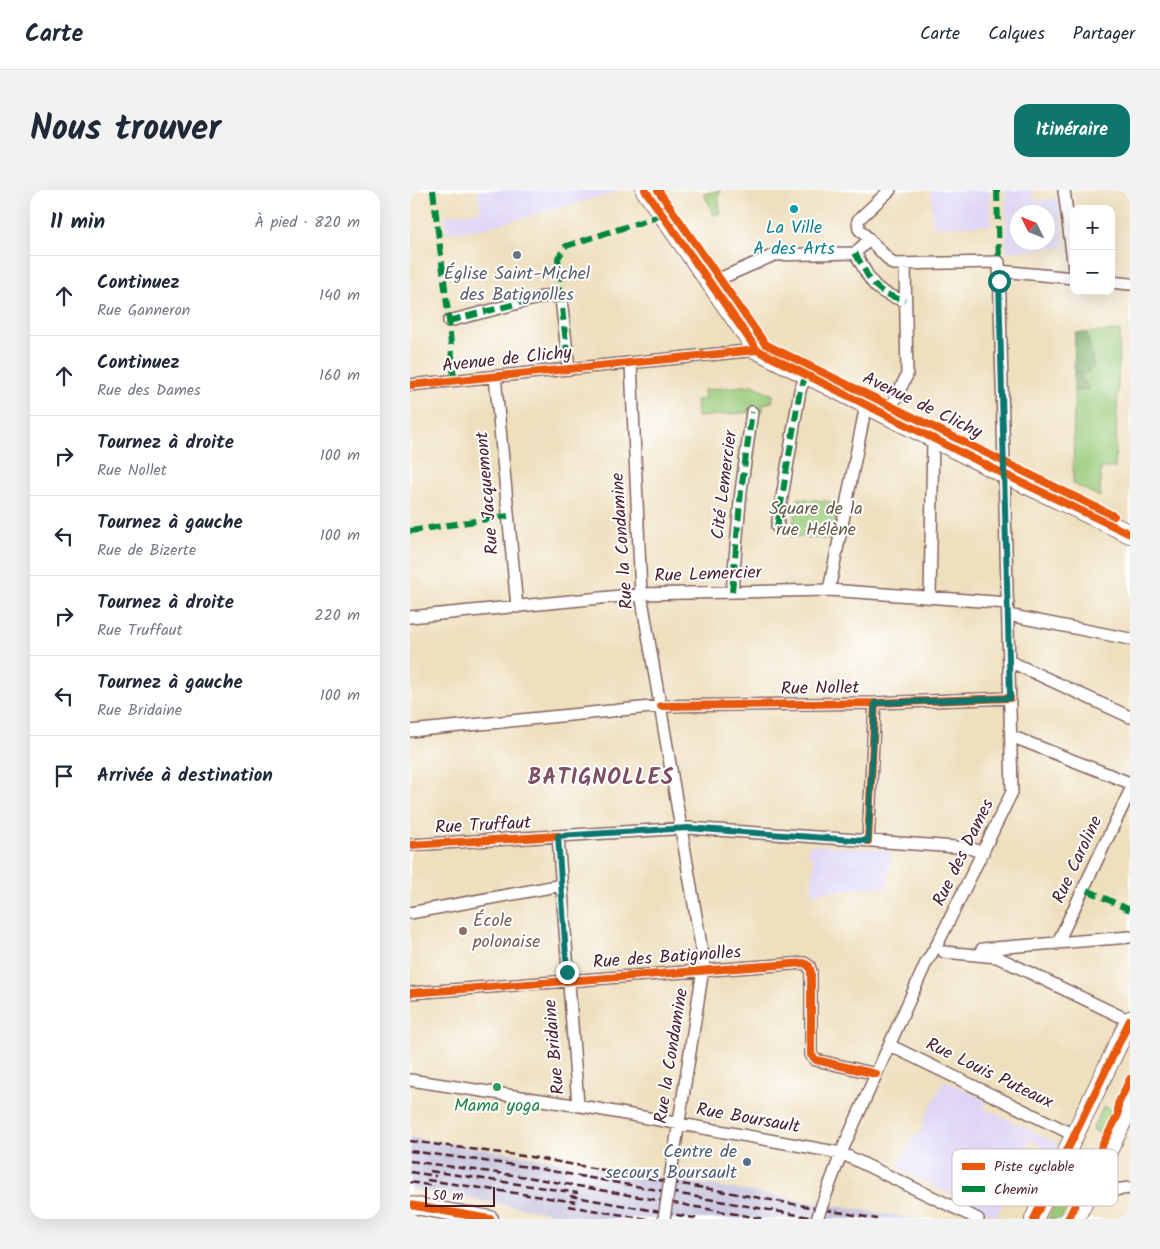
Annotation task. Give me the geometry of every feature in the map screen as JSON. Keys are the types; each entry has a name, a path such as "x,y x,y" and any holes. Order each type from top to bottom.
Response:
{"main road":[{"path":"645,190 756,350"},
{"name":"Avenue de Clichy","path":"756,350 1004,474 1130,534"},
{"path":"1067,1149 1130,1020"},
{"path":"1109,1149 1130,1106"},
{"path":"410,1205 490,1219"},
{"path":"1034,1219 1040,1206"},
{"path":"1075,1219 1081,1206"}],"street":[{"path":"890,190 858,220 859,229 893,264 999,267 1070,277"},
{"path":"1064,190 1072,250"},
{"path":"710,283 774,255 856,253 869,240"},
{"path":"856,253 875,288 887,295 905,301"},
{"path":"887,416 907,375 905,265"},
{"name":"Rue des Dames","path":"817,1219 841,1153 889,1045 938,952 982,853 1011,797 999,267"},
{"path":"1115,282 1130,284"},
{"path":"449,321 550,295 561,299 569,369"},
{"name":"Avenue de Clichy","path":"410,385 756,350"},
{"name":"Rue la Condamine","path":"632,363 641,594 682,829 703,970 664,1219"},
{"name":"Rue Jacquemont","path":"496,376 516,607"},
{"path":"777,527 800,390 806,376"},
{"path":"829,590 866,405"},
{"name":"Cité Lemercier","path":"732,592 741,492 752,412"},
{"path":"930,597 933,439"},
{"name":"Rue Lemercier","path":"410,616 641,594 732,592 829,590 1008,603"},
{"path":"1008,615 1130,639"},
{"path":"1009,661 1130,717"},
{"name":"Rue Nollet","path":"410,731 661,706 875,703 1010,698"},
{"path":"868,841 875,703"},
{"path":"1011,736 1130,783"},
{"name":"Rue Caroline","path":"1057,944 1130,791"},
{"name":"Rue Truffaut","path":"410,845 682,829 970,848 982,853"},
{"name":"Rue Bridaine","path":"558,836 567,980 578,1105"},
{"path":"410,913 562,885"},
{"path":"938,952 1130,938"},
{"path":"938,952 997,956 1130,1020"},
{"name":"Rue des Batignolles","path":"410,993 703,970 807,964 811,972 811,1055 816,1060 876,1074"},
{"name":"Rue Louis Puteaux","path":"889,1045 1074,1135"},
{"name":"Rue Boursault","path":"410,1080 578,1105 841,1153 978,1219"}],"shaded area":[{"path":"478,190 618,190 618,192 482,229 446,232 445,215 480,212"},
{"path":"931,190 990,190 991,225 933,227"},
{"path":"1006,190 1033,190 1034,201 1059,198 1064,247 1055,248 1055,205 1010,205 1010,250 1029,250 1006,252"},
{"path":"809,845 891,850 888,886 812,893 814,858 808,857"},
{"path":"944,1080 987,1101 984,1108 1058,1144 1056,1149 1047,1149 1030,1140 1026,1149 952,1149 952,1195 898,1168 914,1135 918,1136 923,1128 921,1126"},
{"path":"410,1137 919,1219 590,1219 410,1189"},
{"path":"974,1206 1001,1206 996,1217"}],"green space":[{"path":"721,190 718,197 721,213 714,215 704,194"},
{"path":"1120,331 1115,468 1101,468 1100,497 1073,484 1075,333"},
{"path":"1075,333 1087,333 1094,367 1084,374 1074,369"},
{"path":"1074,371 1081,375 1082,382 1086,383 1089,389 1074,391"},
{"path":"753,385 773,395 772,402 763,404 763,411 697,417 696,400 705,399 704,390"},
{"name":"Square de la rue Hélène","path":"798,498 842,503 835,540 791,536"},
{"path":"1104,1106 1115,1111 1103,1135 1092,1129"},
{"path":"1054,1206 1068,1206 1061,1219 1048,1219"}],"railway":[{"path":"410,1141 531,1157 877,1219"},
{"path":"410,1151 529,1167 820,1219"},
{"path":"410,1161 527,1177 764,1219"},
{"path":"430,1171 578,1193"},
{"path":"410,1172 436,1176"},
{"path":"427,1180 576,1202"},
{"path":"410,1182 434,1186"},
{"path":"570,1196 700,1219"},
{"path":"568,1206 647,1219"}],"marked path":[{"path":"433,190 449,321 454,381"},
{"path":"997,190 999,262"},
{"path":"561,299 558,258 566,246 663,215"},
{"path":"855,253 879,289 905,301"},
{"path":"449,321 550,295 561,299 569,369"},
{"path":"777,527 800,390 806,376"},
{"path":"732,592 741,491 752,412"},
{"path":"410,531 508,516"},
{"path":"1087,890 1130,910"}],"cycle path":[{"path":"645,190 757,350"},
{"path":"658,190 765,344 1114,516"},
{"path":"410,385 757,350 1004,474 1130,534"},
{"path":"661,706 875,703 1010,698"},
{"path":"868,841 875,703"},
{"path":"410,845 558,836"},
{"path":"410,993 804,963 809,966 811,972 811,1055 816,1060 876,1074"},
{"path":"1068,1149 1130,1020"},
{"path":"1100,1149 1118,1115 1118,1104 1130,1079"},
{"path":"410,1205 490,1219"},
{"path":"1034,1219 1040,1206"},
{"path":"1068,1219 1074,1206"}],"place":[{"name":"La Ville A des Arts","path":"794,209"},
{"name":"Église Saint-Michel des Batignolles","path":"517,255"},
{"name":"École polonaise","path":"463,931"},
{"name":"Mama yoga","path":"497,1087"},
{"name":"Centre de secours Boursault","path":"747,1162"}],"district":[{"name":"BATIGNOLLES","path":"601,778"}],"route":[{"path":"567,972 558,836 688,828 868,841 875,703 1010,698 999,281"}]}
